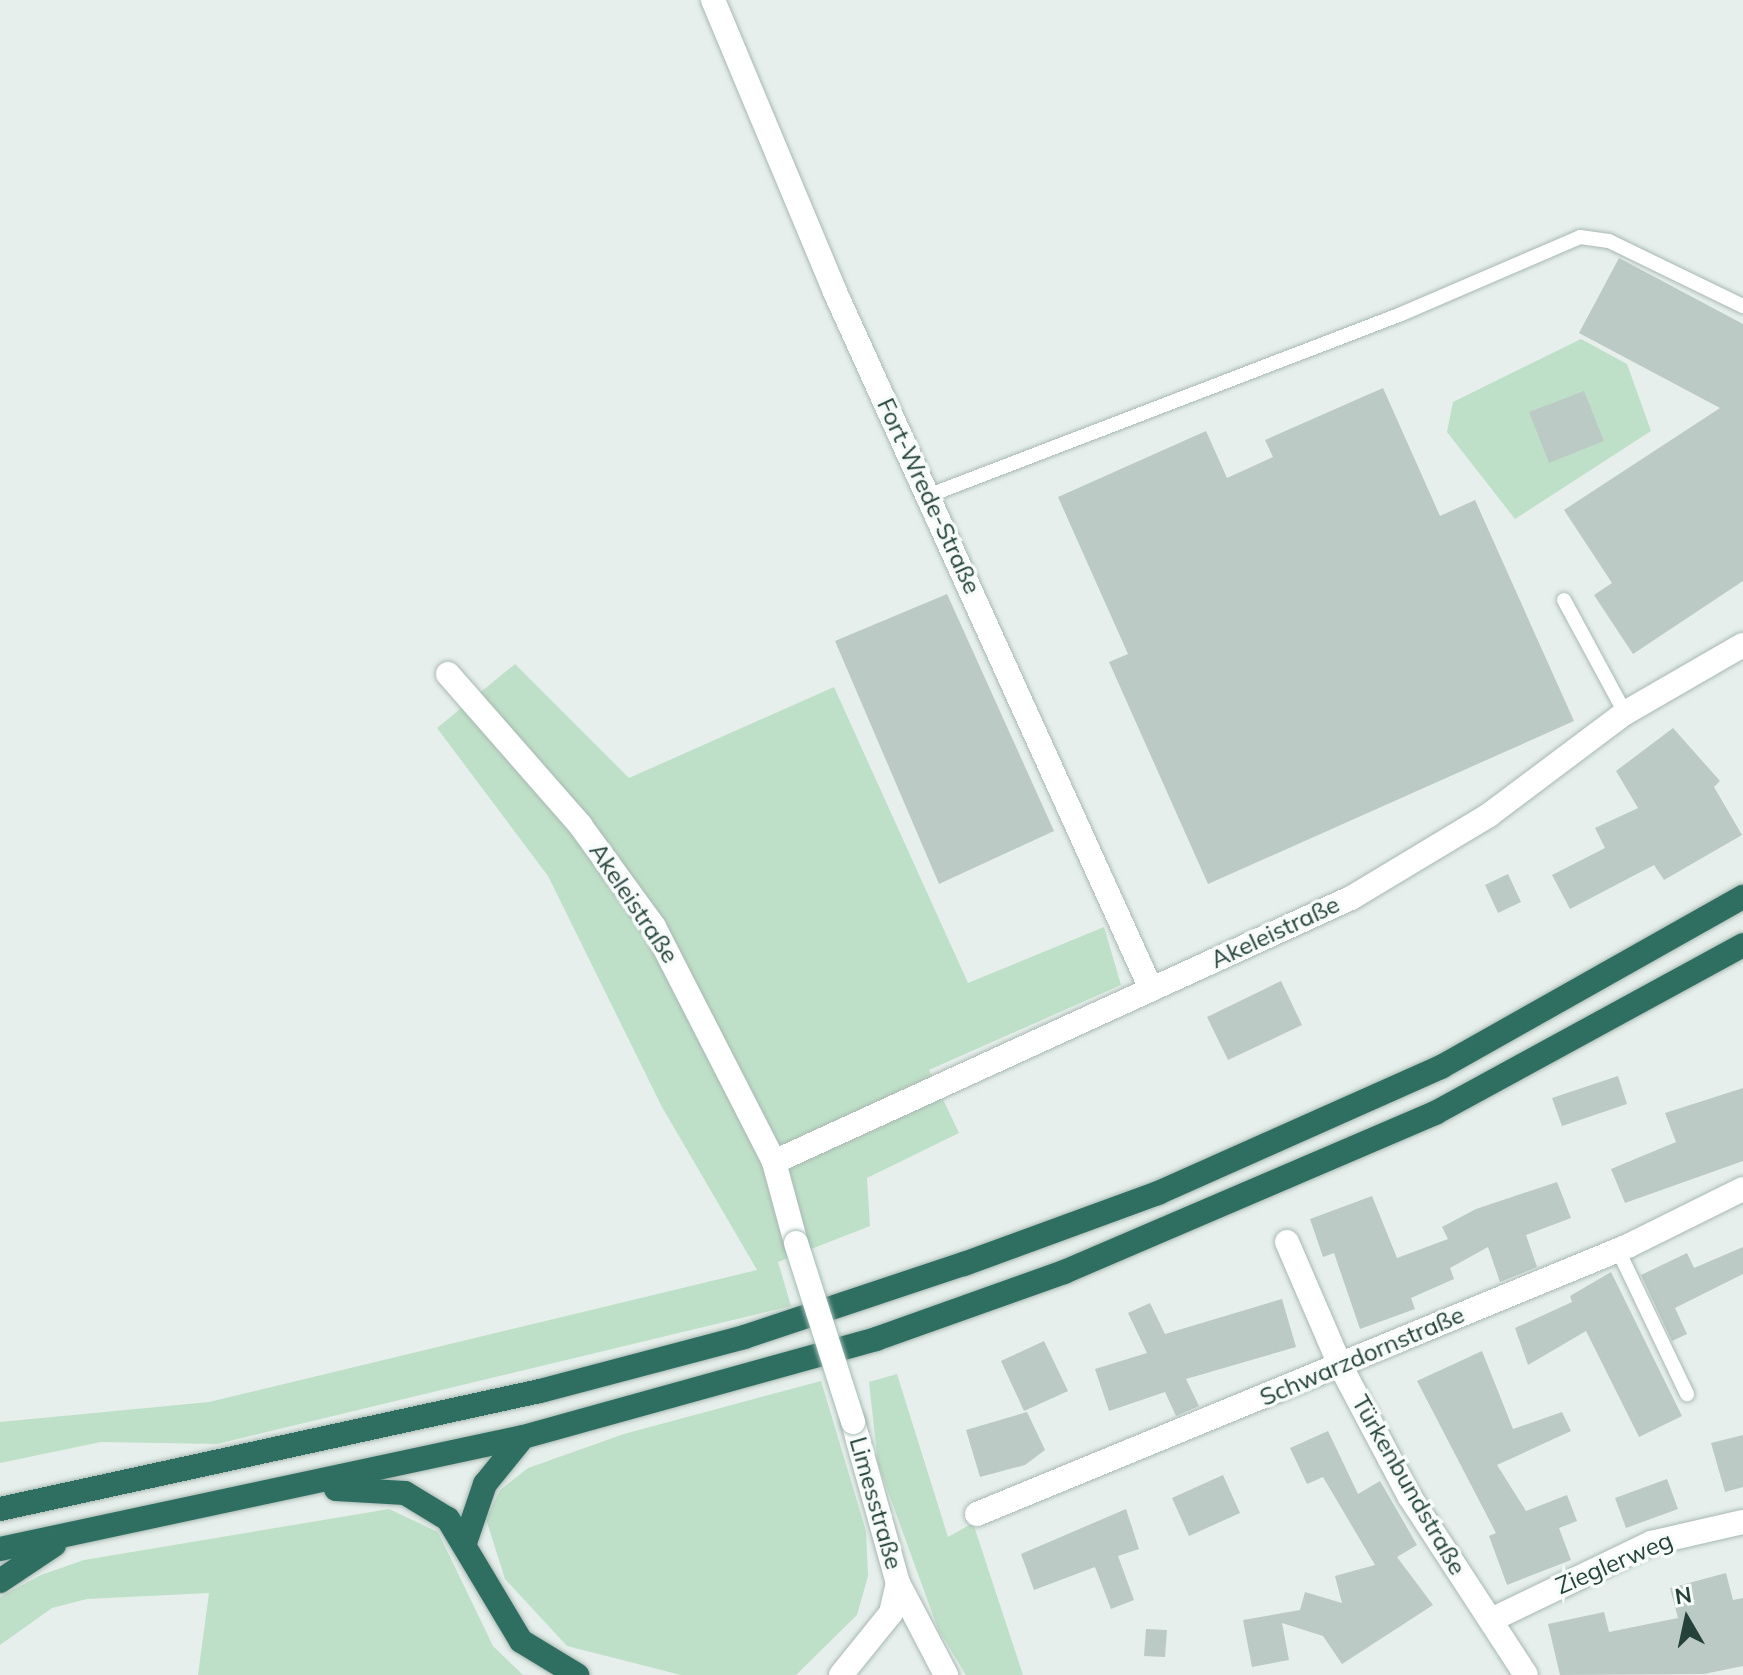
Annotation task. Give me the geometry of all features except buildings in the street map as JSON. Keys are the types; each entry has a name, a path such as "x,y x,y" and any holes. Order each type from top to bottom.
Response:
{"highway":[{"path":"0,1509 540,1391 744,1337 948,1270 1158,1193 1426,1074 1743,897"},
{"path":"0,1549 523,1437 770,1372 1064,1272 1435,1113 1743,945"},
{"path":"466,1540 485,1484 523,1437"},
{"path":"281,1491 405,1493 448,1519 466,1540 497,1610 521,1641 577,1675"},
{"path":"0,1494 55,1497"},
{"path":"0,1581 74,1534"}],"street":[{"name":"Fort-Wrede-Straße","path":"713,0 1151,989"},
{"name":"Akeleistraße","path":"774,1162 1151,989 1424,856 1625,713 1743,645"},
{"name":"Akeleistraße","path":"448,674 580,825 654,927 774,1162 796,1243 853,1422"},
{"name":"Schwarzdornstraße","path":"977,1514 1618,1250 1743,1189"},
{"name":"Türkenbundstraße","path":"1287,1242 1340,1365 1410,1497 1526,1675"},
{"name":"Limesstraße","path":"853,1422 898,1583 946,1675"},
{"name":"Zieglerweg","path":"1491,1620 1651,1543 1743,1522"},
{"name":"Limesstraße","path":"841,1675 891,1613 898,1583"}],"lane":[{"path":"930,495 1399,315 1580,237 1609,241 1743,306"},
{"path":"1564,600 1625,713"},
{"path":"1618,1250 1687,1394"}],"green space":[{"path":"1581,339 1627,364 1651,431 1515,519 1447,432 1453,402"},
{"path":"515,664 629,778 834,687 968,983 1104,927 1121,985 929,1070 959,1133 867,1178 870,1226 778,1262 791,1306 217,1444 101,1442 0,1463 0,1422 209,1402 757,1270 662,1107 548,876 437,728"},
{"path":"897,1374 948,1537 973,1523 1023,1675 966,1675 938,1629 878,1464 869,1382"},
{"path":"821,1381 866,1531 868,1576 857,1615 796,1675 681,1675 567,1646 505,1579 486,1519 500,1490 528,1468 624,1434"},
{"path":"389,1509 438,1532 493,1646 523,1675 198,1675 209,1593 87,1599 52,1608 0,1645 0,1597 41,1575 84,1560"}]}
